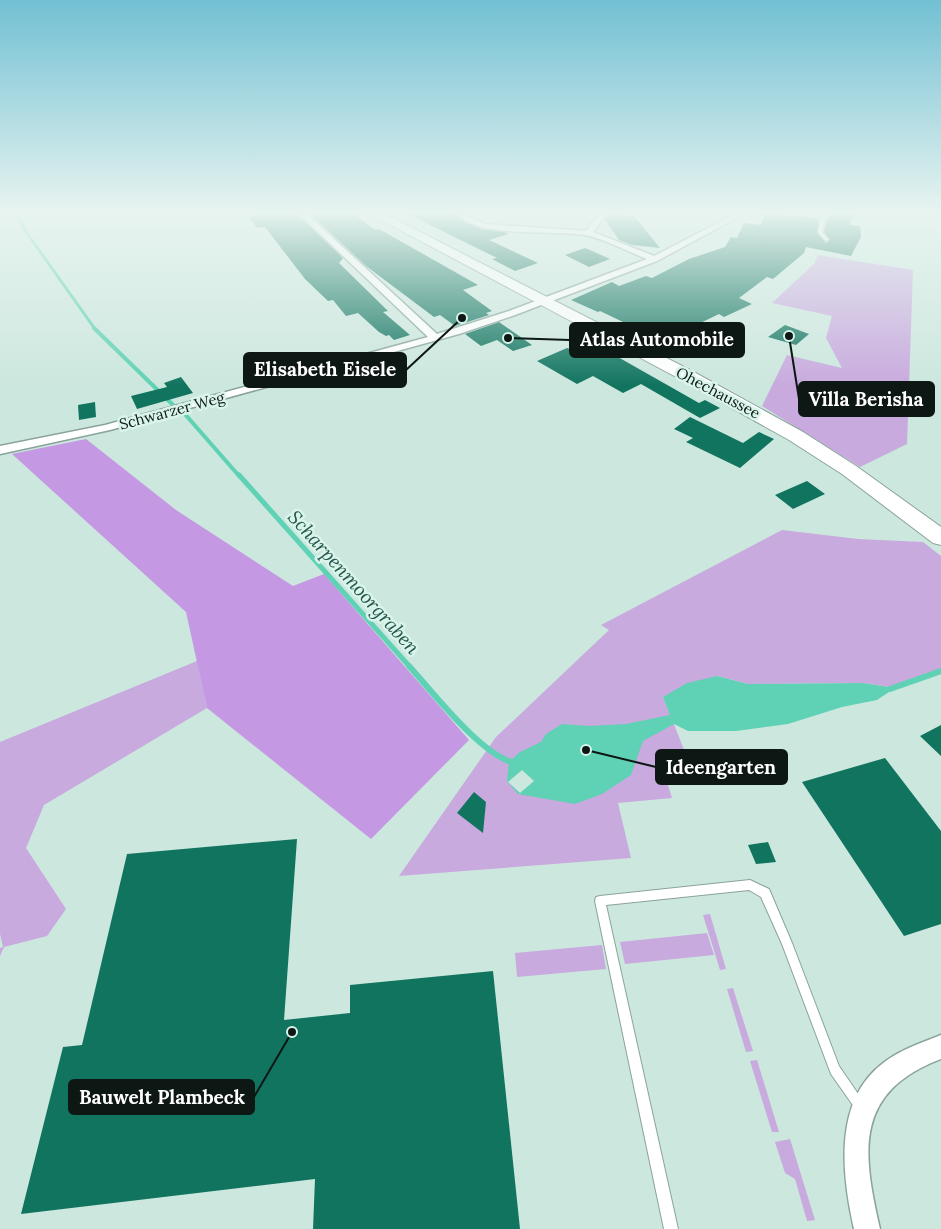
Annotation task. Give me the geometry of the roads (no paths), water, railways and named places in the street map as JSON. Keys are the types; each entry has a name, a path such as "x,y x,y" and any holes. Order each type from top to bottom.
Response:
{"main road":[{"name":"Ohechaussee","path":"485,271 694,380 796,436 849,470 941,538"}],"street":[{"path":"365,271 435,338"},
{"name":"Schwarzer Weg","path":"0,450 106,428 435,338 621,271"},
{"path":"867,1229 859,1198 856,1147 858,1124 863,1110 871,1093 887,1074 941,1047"}],"lane":[{"path":"670,1229 600,901 750,885 765,893 787,943 835,1070 863,1110"}],"waterway":[{"name":"Scharpenmoorgraben","path":"54,271 95,329"},
{"name":"Scharpenmoorgraben","path":"95,329 173,405"},
{"name":"Scharpenmoorgraben","path":"184,413 240,477"},
{"name":"Scharpenmoorgraben","path":"239,475 410,667"},
{"name":"Scharpenmoorgraben","path":"409,666 474,737 503,758 516,763"},
{"name":"Scharpenmoorgraben","path":"890,689 941,671"}],"place":[{"name":"Elisabeth Eisele","path":"462,318"},
{"name":"Villa Berisha","path":"789,336"},
{"name":"Atlas Automobile","path":"508,338"},
{"name":"Ideengarten","path":"586,750"},
{"name":"Bauwelt Plambeck","path":"292,1032"}]}
